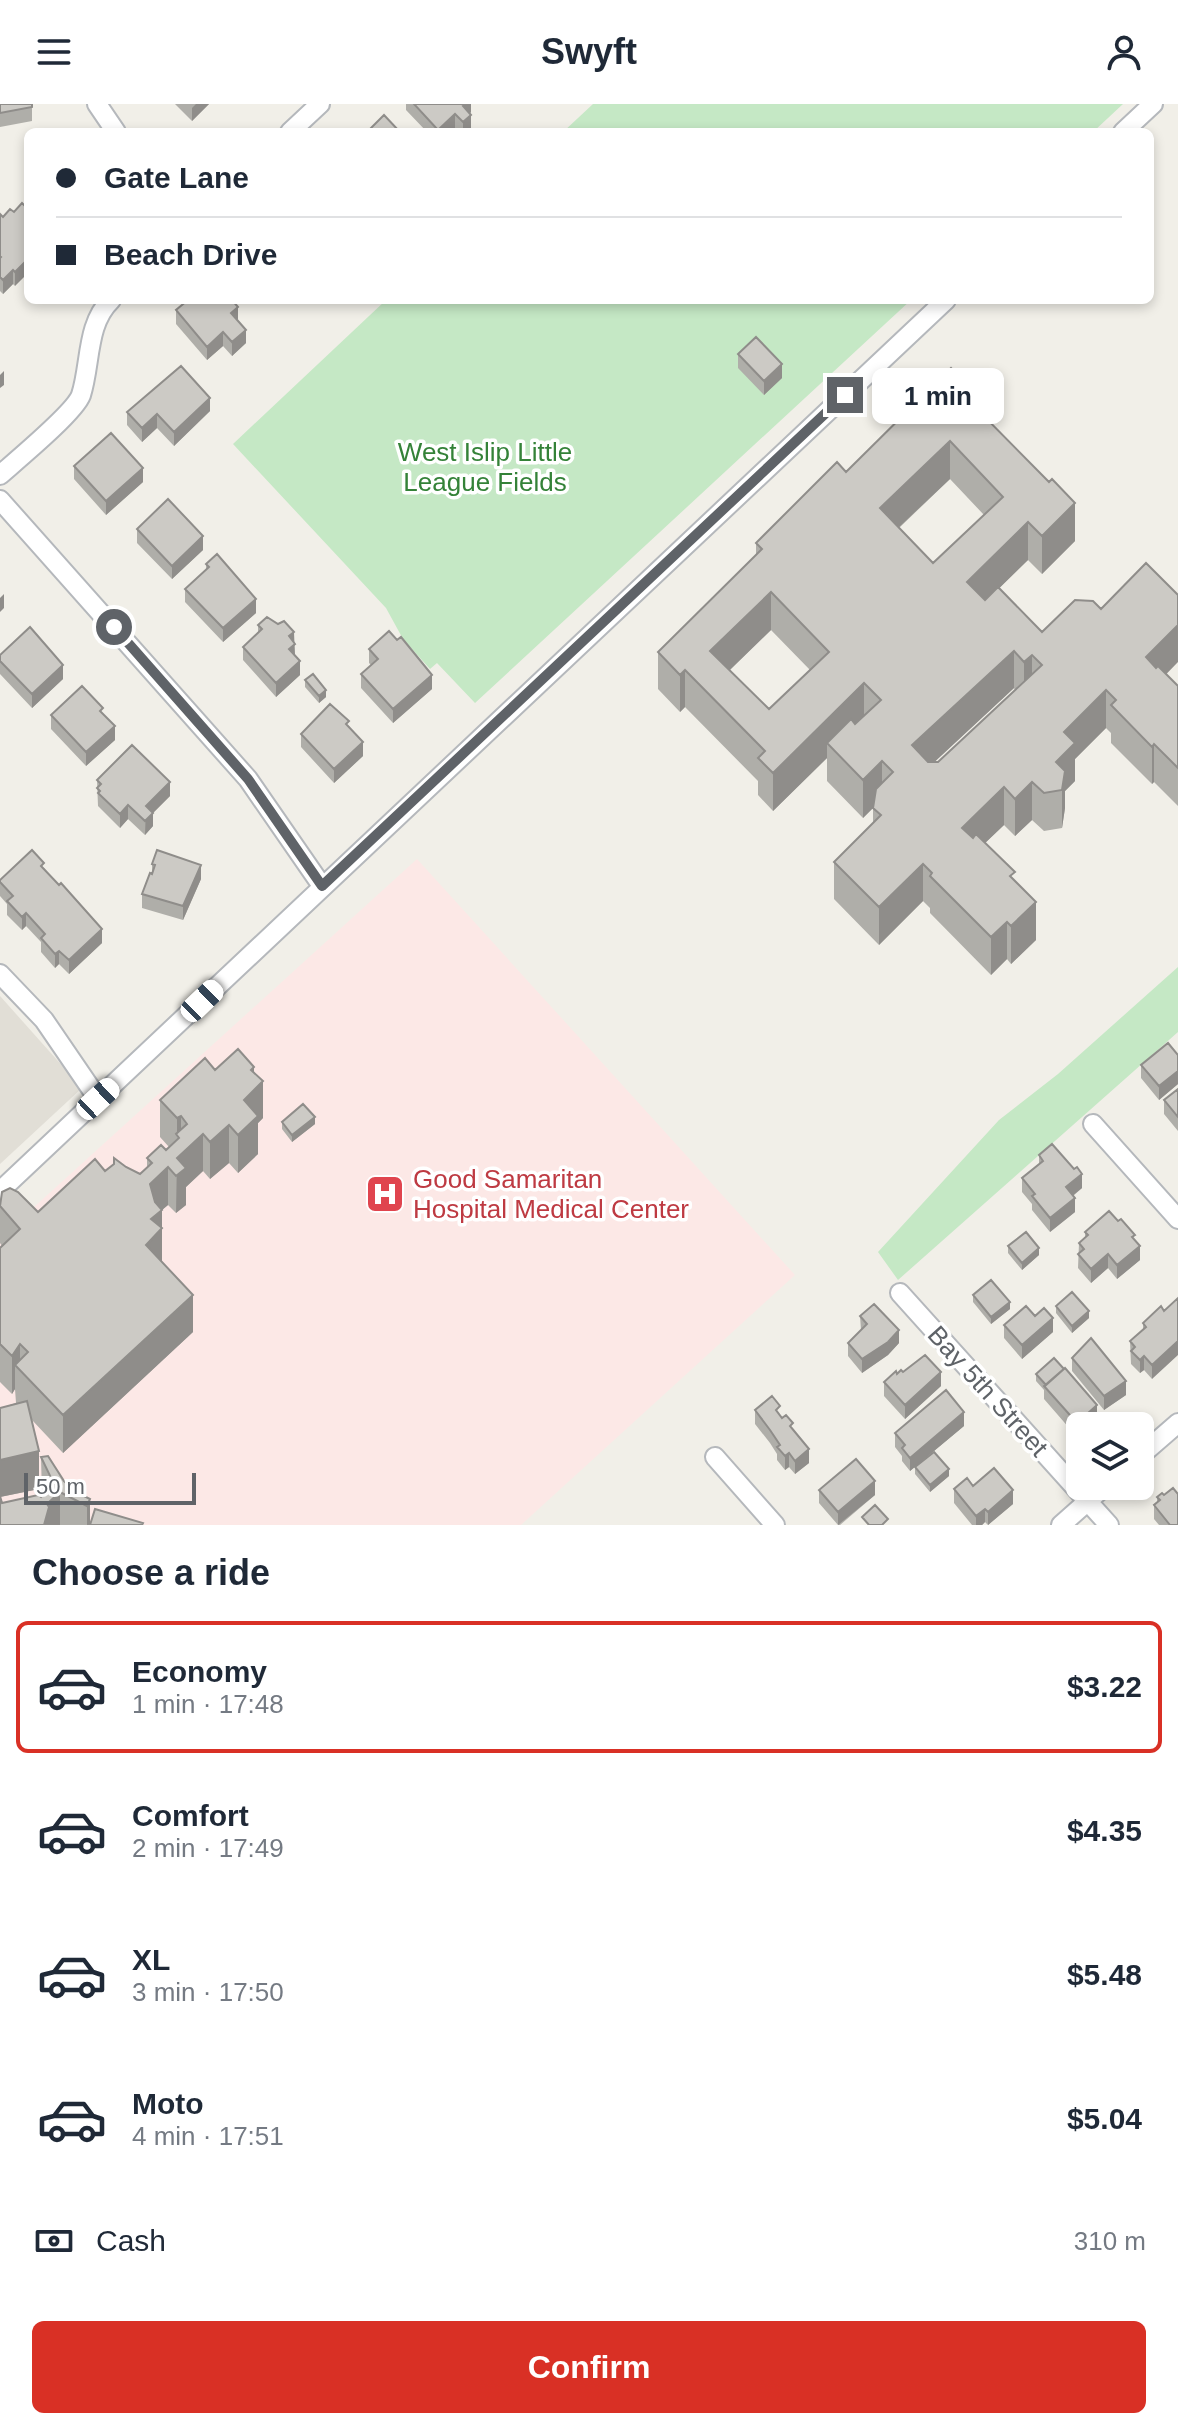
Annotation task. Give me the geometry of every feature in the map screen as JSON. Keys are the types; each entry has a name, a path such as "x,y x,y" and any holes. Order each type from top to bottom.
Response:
{"street":[{"path":"97,104 113,128"},
{"path":"294,128 320,104"},
{"path":"1123,128 1140,104"},
{"path":"1125,128 1153,104"},
{"path":"0,475 80,398 100,310 107,304"},
{"path":"0,1191 942,304"},
{"path":"0,500 248,779 322,886"},
{"path":"0,974 44,1020 98,1099"},
{"path":"1093,1124 1178,1219"},
{"name":"Bay 5th Street","path":"900,1293 1109,1525"},
{"path":"1154,1444 1178,1423"},
{"path":"715,1457 775,1525"},
{"path":"1061,1525 1088,1501"}],"shaded area":[{"name":"Good Samaritan Hospital Medical Center","path":"417,859 795,1275 521,1525 0,1525 0,1238"},
{"path":"0,996 82,1088 0,1164"}],"green space":[{"path":"593,104 1123,104 1097,128 567,128"},
{"name":"West Islip Little League Fields","path":"382,304 907,304 475,703 437,663 430,669 403,639 386,608 233,444"},
{"path":"1178,967 1178,1032 898,1280 878,1252 999,1120 1058,1074"}],"building":[{"path":"0,104 32,104 32,107 0,113"},
{"path":"414,104 466,104 463,106 471,115 463,122 455,114 436,128"},
{"path":"384,115 396,128 371,128"},
{"path":"22,203 24,205 24,263 3,280 0,277 0,214 3,217 10,209 14,212"},
{"path":"183,304 235,304 238,307 231,313 246,330 232,342 223,332 207,347 176,310"},
{"path":"756,337 782,364 764,381 738,354"},
{"path":"181,366 210,398 174,432 157,414 142,428 127,412"},
{"path":"951,368 977,395 970,402 1049,482 1052,479 1075,503 1042,536 1028,522 967,582 985,600 998,587 1042,632 1075,600 1093,601 1101,609 1146,563 1178,595 1178,625 1146,657 1178,686 1178,768 1154,744 1152,747 1111,705 1116,700 1106,690 1064,732 1075,743 1056,762 1065,771 1062,790 1044,793 1032,782 1015,799 1004,787 962,828 973,838 976,834 1015,872 1010,876 1036,902 1011,926 1007,922 991,937 930,876 932,873 923,864 879,907 834,862 881,815 873,808 876,789 893,772 882,761 863,780 827,743 851,719 855,724 881,700 864,683 773,773 758,758 765,751 685,670 680,675 658,652 762,549 756,543 837,462 846,472","holes":["950,441 1003,497 933,563 880,508","771,592 829,652 769,709 710,651","1014,651 1024,662 1032,655 1042,665 938,762 928,762 912,745"]},
{"path":"111,433 143,468 106,501 74,466"},
{"path":"168,499 203,536 172,566 137,529"},
{"path":"217,554 256,599 223,628 185,589 209,567 206,564"},
{"path":"267,617 278,624 284,621 294,632 289,636 295,644 289,649 300,661 276,683 243,647 262,629 258,625"},
{"path":"30,627 63,665 32,694 0,661 0,655"},
{"path":"389,631 397,640 401,637 432,675 393,709 361,674 378,659 369,649"},
{"path":"313,674 326,690 319,696 305,680"},
{"path":"82,686 115,726 86,752 51,715"},
{"path":"330,704 349,721 346,724 363,742 334,769 301,734"},
{"path":"132,745 170,782 146,806 153,813 145,821 128,805 120,814 98,793 97,788 101,784 97,780"},
{"path":"32,850 44,863 41,866 59,885 61,883 102,929 69,960 59,951 55,954 41,938 45,934 26,913 22,917 7,901 13,896 0,882"},
{"path":"157,850 201,865 183,906 142,894 152,874"},
{"path":"1168,1043 1178,1055 1178,1071 1159,1086 1141,1065"},
{"path":"238,1049 254,1067 251,1070 263,1081 244,1100 258,1116 238,1135 229,1125 210,1142 203,1134 177,1158 186,1168 176,1176 168,1167 150,1184 155,1202 162,1210 151,1219 162,1228 146,1245 193,1295 63,1415 15,1365 28,1352 20,1344 12,1356 0,1344 0,1248 20,1229 0,1206 2,1192 10,1188 18,1192 38,1212 95,1159 105,1171 114,1164 114,1158 140,1174 152,1163 147,1158 161,1145 166,1150 179,1138 176,1134 187,1124 160,1100 205,1058 215,1070"},
{"path":"1178,1089 1178,1117 1164,1100"},
{"path":"303,1104 315,1117 292,1135 282,1122"},
{"path":"1052,1144 1082,1174 1066,1187 1075,1198 1050,1218 1022,1178 1043,1161 1039,1155"},
{"path":"1109,1211 1118,1221 1121,1219 1140,1246 1117,1265 1108,1254 1091,1269 1078,1254 1084,1249 1079,1243 1088,1235 1085,1232"},
{"path":"1026,1232 1039,1248 1022,1263 1008,1246"},
{"path":"991,1280 1010,1302 991,1317 973,1295"},
{"path":"1072,1292 1089,1311 1072,1326 1056,1306"},
{"path":"1178,1298 1178,1341 1152,1365 1144,1356 1140,1360 1131,1351 1135,1347 1130,1341 1146,1327 1143,1323 1161,1306 1164,1311"},
{"path":"874,1304 899,1330 888,1342 862,1359 848,1343 867,1324 860,1316"},
{"path":"1026,1306 1035,1316 1044,1308 1053,1318 1022,1345 1004,1325"},
{"path":"1091,1338 1126,1381 1104,1396 1072,1358"},
{"path":"925,1355 941,1372 905,1405 884,1382 896,1371 897,1374 901,1370 903,1372"},
{"path":"1054,1358 1064,1369 1046,1385 1036,1374"},
{"path":"1065,1368 1097,1405 1089,1412 1067,1412 1044,1386"},
{"path":"946,1390 964,1412 910,1458 902,1448 905,1445 895,1433"},
{"path":"772,1396 780,1406 776,1410 782,1418 786,1415 793,1423 790,1426 809,1449 795,1461 789,1453 785,1456 777,1447 780,1445 755,1410"},
{"path":"27,1401 39,1451 0,1460 0,1408"},
{"path":"934,1452 949,1469 930,1485 915,1467"},
{"path":"48,1456 64,1481 90,1499 87,1506 60,1492 47,1504 49,1507 44,1525 0,1525 0,1496 2,1503 38,1495 41,1497 54,1484 41,1457"},
{"path":"856,1459 875,1481 838,1512 819,1490"},
{"path":"994,1468 1013,1490 988,1512 985,1509 976,1516 954,1489 967,1478 973,1486"},
{"path":"1173,1488 1178,1494 1178,1525 1170,1525 1154,1505 1160,1500 1157,1497"},
{"path":"875,1505 888,1519 882,1525 869,1525 862,1517"},
{"path":"95,1509 143,1523 90,1525"}],"place":[{"name":"Good Samaritan Hospital Medical Center","path":"385,1194"}],"route":[{"path":"114,627 248,779 322,886 845,395"}]}
